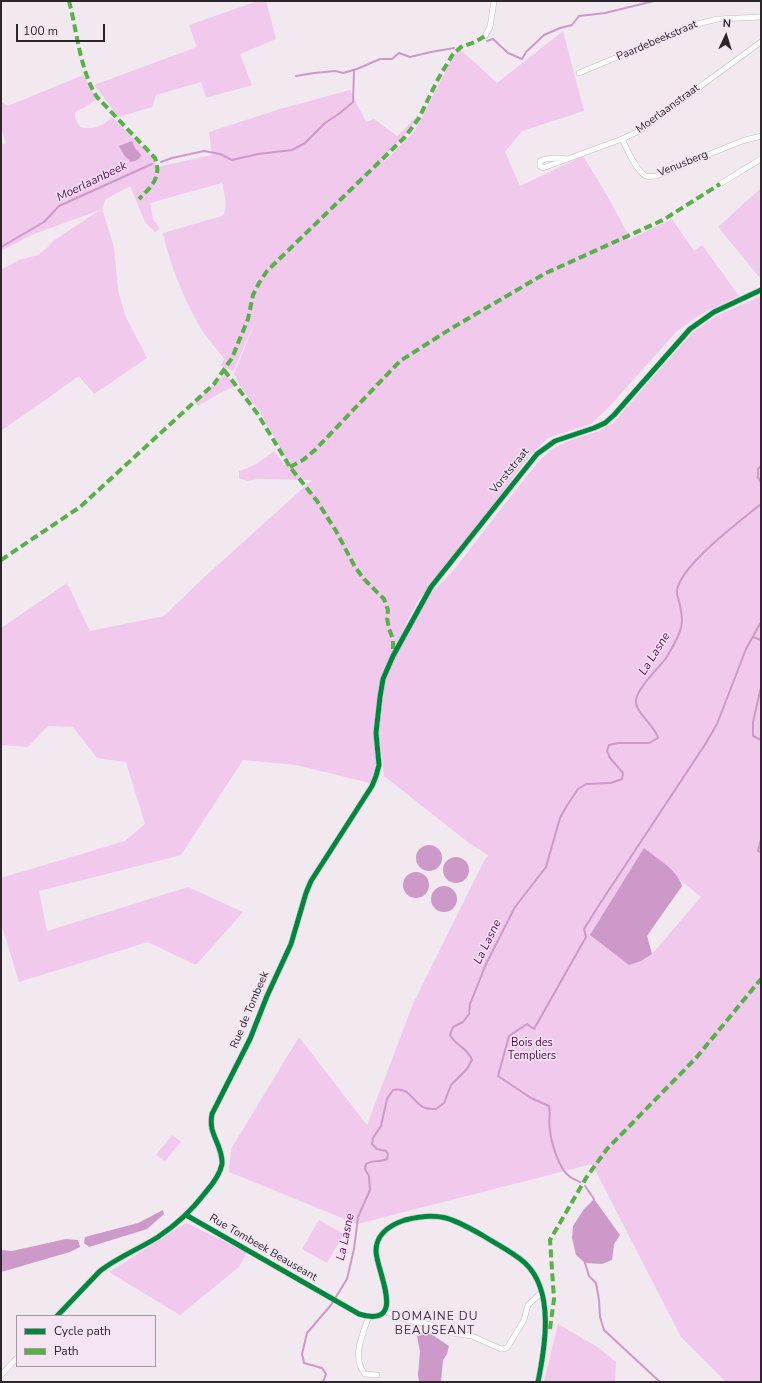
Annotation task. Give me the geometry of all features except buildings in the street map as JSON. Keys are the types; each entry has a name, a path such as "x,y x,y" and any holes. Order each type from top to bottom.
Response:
{"street":[{"path":"485,36 490,27 494,1"},
{"name":"Paardebeekstraat","path":"579,73 696,24 718,19 761,17"},
{"name":"Moerlaanstraat","path":"567,159 622,139 639,131 761,42"},
{"name":"Venusberg","path":"622,139 640,171 650,177 656,176 742,141 761,136"},
{"path":"720,184 761,159"},
{"name":"Vorststraat","path":"393,656 431,587 537,454 555,441 605,423 614,415 690,329 714,312 761,290"},
{"name":"Rue de Tombeek","path":"58,1315 100,1271 158,1237 186,1215 199,1201 218,1175 222,1165 221,1155 212,1131 212,1114 250,1039 267,996 291,944 311,881 372,786 376,776 379,765 376,733 380,697 383,679 393,656"},
{"name":"Rue Tombeek Beauseant","path":"186,1215 359,1314 370,1316"},
{"path":"377,1375 365,1374 360,1368 359,1357 360,1345 370,1316 380,1314 384,1311 386,1306 387,1296 376,1252 378,1240 386,1229 393,1225 421,1216 441,1216 462,1224 513,1254 526,1263 534,1273 542,1293 546,1323 545,1340 538,1382"},
{"path":"384,1311 405,1319 431,1325 445,1332 472,1336 501,1349 507,1348 524,1320 528,1305 542,1293"},
{"path":"1,1375 16,1359"}],"green space":[{"path":"258,1 266,1 276,39 240,54 252,85 206,98 201,82 156,95 152,107 119,117 94,85 197,47 189,25"},
{"name":"Bois des Templiers","path":"563,31 584,111 522,131 505,152 520,186 583,156 628,234 628,240 672,219 694,251 702,245 739,296 699,315 677,331 607,409 591,424 548,438 530,455 474,531 417,602 385,667 382,708 385,682 392,664 431,593 454,570 540,460 552,449 568,441 599,431 612,424 692,333 716,316 761,296 761,1382 726,1382 681,1337 592,1164 357,1224 229,1172 231,1149 299,1037 367,1125 413,1004 485,859 489,856 469,843 384,776 380,741 379,755 370,783 296,765 243,760 181,855 39,891 47,931 188,887 243,912 196,965 148,942 19,982 1,923 1,878 125,841 145,824 126,762 97,758 73,727 48,726 28,747 1,745 1,628 67,583 90,631 164,616 199,582 312,480 258,479 248,481 239,478 239,471 258,463 274,451 284,465 299,456 288,462 260,412 242,389 234,374 258,315 233,371 221,366 224,359 203,331 194,316 178,282 169,257 163,233 222,216 226,205 222,183 150,203 153,219 160,229 155,232 145,222 130,186 106,199 102,208 114,247 118,290 125,315 147,358 94,394 79,376 1,431 1,270 19,260 38,255 53,241 100,210 34,234 1,251 1,145 6,143 1,127 1,102 8,106 83,75 97,99 82,109 76,111 75,117 80,127 94,128 112,117 154,159 157,167 212,155 209,132 280,109 350,90 366,122 374,119 397,136 419,114 407,132 381,159 384,162 415,130 454,55 460,49 497,83","holes":["643,849 701,897 652,954 629,965 619,957"]},
{"path":"761,189 761,278 718,227"},
{"path":"224,375 226,375 235,386 198,406 195,402"},
{"path":"172,1135 181,1142 165,1161 156,1155"},
{"path":"319,1220 344,1234 327,1263 302,1249"},
{"path":"186,1223 247,1252 239,1267 180,1315 109,1272"},
{"path":"558,1324 599,1348 616,1362 615,1382 544,1382"}],"shaded area":[{"path":"132,141 135,148 141,155 136,161 131,162 124,155 119,146"},
{"path":"429,845 438,849 442,858 438,867 429,871 420,867 416,858 420,849"},
{"path":"644,848 676,875 682,886 647,936 652,954 641,961 629,965 590,935"},
{"path":"456,857 465,861 469,870 465,879 456,883 447,879 443,870 447,861"},
{"path":"416,872 425,876 429,885 425,894 416,898 407,894 403,885 407,876"},
{"path":"444,886 453,890 457,899 453,908 444,912 435,908 431,899 435,890"},
{"path":"594,1199 620,1235 614,1244 612,1260 602,1264 585,1263 576,1255 572,1238 573,1226 584,1209"},
{"path":"163,1210 164,1214 147,1229 89,1247 84,1243 85,1237 138,1223"},
{"path":"66,1239 78,1240 80,1247 70,1252 1,1272 1,1250 12,1251"},
{"path":"424,1332 428,1332 449,1346 447,1354 443,1360 441,1382 419,1382 418,1374 420,1352 417,1336"}],"waterway":[{"name":"Moerlaanbeek","path":"487,41 493,39 508,53 522,59 526,52 544,35 560,28 572,25 579,16 605,13 654,1"},
{"name":"Moerlaanbeek","path":"296,76 335,71 343,73 357,69 380,59 392,59 399,53 410,57 454,48"},
{"name":"Moerlaanbeek","path":"161,162 204,151 220,154 232,160 258,154 292,150 305,143 325,123 353,102 354,70"},
{"name":"Moerlaanbeek","path":"1,247 44,222 59,206 152,164"},
{"name":"La Lasne","path":"761,466 758,469 758,477 761,483"},
{"name":"La Lasne","path":"323,1382 326,1374 322,1368 304,1363 302,1354 307,1333 331,1305 347,1279 354,1249 358,1217 370,1190 369,1176 365,1169 366,1164 387,1159 388,1155 386,1151 377,1149 372,1144 373,1138 381,1126 387,1099 393,1090 403,1090 423,1107 427,1109 436,1109 444,1103 451,1085 467,1069 472,1060 467,1052 450,1035 453,1027 463,1022 469,1014 470,1004 486,964 515,907 546,867 560,818 566,807 578,789 586,784 611,783 622,779 623,773 610,758 607,751 609,745 618,743 649,743 658,738 638,709 636,700 644,684 666,658 680,631 682,617 677,591 681,580 700,556 761,504"},
{"path":"580,1182 571,1178 565,1173 556,1155 549,1127 549,1106 531,1098 498,1076 509,1036 527,1024 534,1029 586,937 584,929 717,724 746,649 761,622"},
{"path":"753,637 761,640"},
{"path":"761,687 753,722 753,736 761,740"},
{"path":"761,839 758,851 761,852"},
{"path":"585,1186 594,1201"},
{"path":"585,1260 589,1276 596,1283 600,1317 604,1330 660,1382"}],"marked path":[{"path":"69,1 83,63 91,87 97,97 155,158 157,165 156,176 152,185 139,199"},
{"path":"1,560 80,507 214,384 232,358 248,319 253,295 267,271 405,137 419,118 438,79 453,54 461,47 475,42 485,36"},
{"path":"290,467 303,460 315,450 400,361 452,328 546,273 663,220 720,184"},
{"path":"224,370 257,413 290,467 317,501 336,531 355,567 364,579 384,599 388,610 387,618 389,629 393,639 393,653"},
{"path":"550,1329 554,1299 550,1240 586,1178 607,1149 696,1058 761,979"}],"cycle path":[{"path":"58,1315 100,1271 114,1261 158,1237 177,1222 200,1199 218,1176 222,1159 212,1129 212,1114 250,1039 267,996 291,944 311,881 372,786 379,765 376,733 383,679 393,656 431,587 537,454 555,441 605,423 614,415 690,329 714,312 761,290"},
{"path":"186,1215 359,1314 374,1316 383,1313 386,1306 384,1283 377,1260 376,1251 378,1240 381,1235 394,1225 417,1217 436,1216 462,1224 515,1255 525,1263 541,1288 544,1304 545,1336 538,1382"}],"district":[{"name":"DOMAINE DU BEAUSEANT","path":"435,1324"}]}
